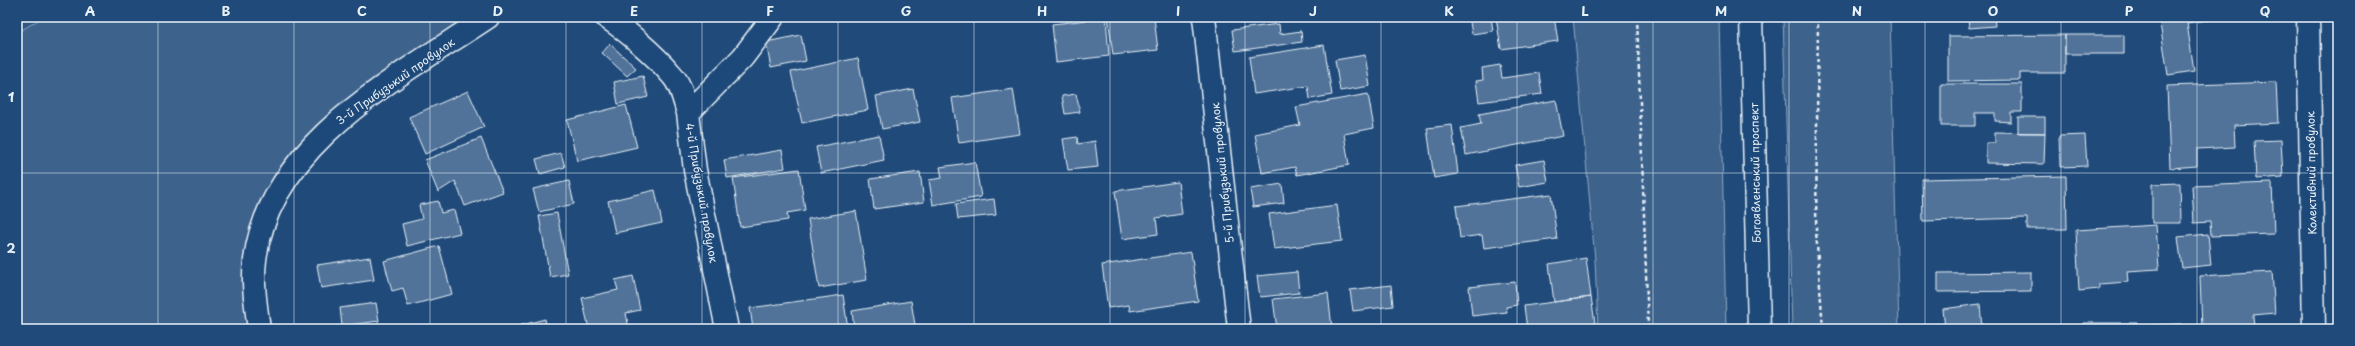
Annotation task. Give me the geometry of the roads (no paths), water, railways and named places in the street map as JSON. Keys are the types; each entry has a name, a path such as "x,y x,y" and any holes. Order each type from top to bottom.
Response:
{"street":[{"name":"3-й Прибузький провулок","path":"259,329 253,288 255,259 261,232 273,202 295,167 336,122 488,17"},
{"path":"606,17 618,25 672,74 681,90 688,113"},
{"name":"4-й Прибузький провулок","path":"727,329 695,170 688,113 739,62 773,17"},
{"name":"5-й Прибузький провулок","path":"1204,17 1239,329"},
{"name":"Богоявленський проспект","path":"1751,17 1759,329"},
{"name":"Колективний провулок","path":"2308,17 2314,329"}]}
